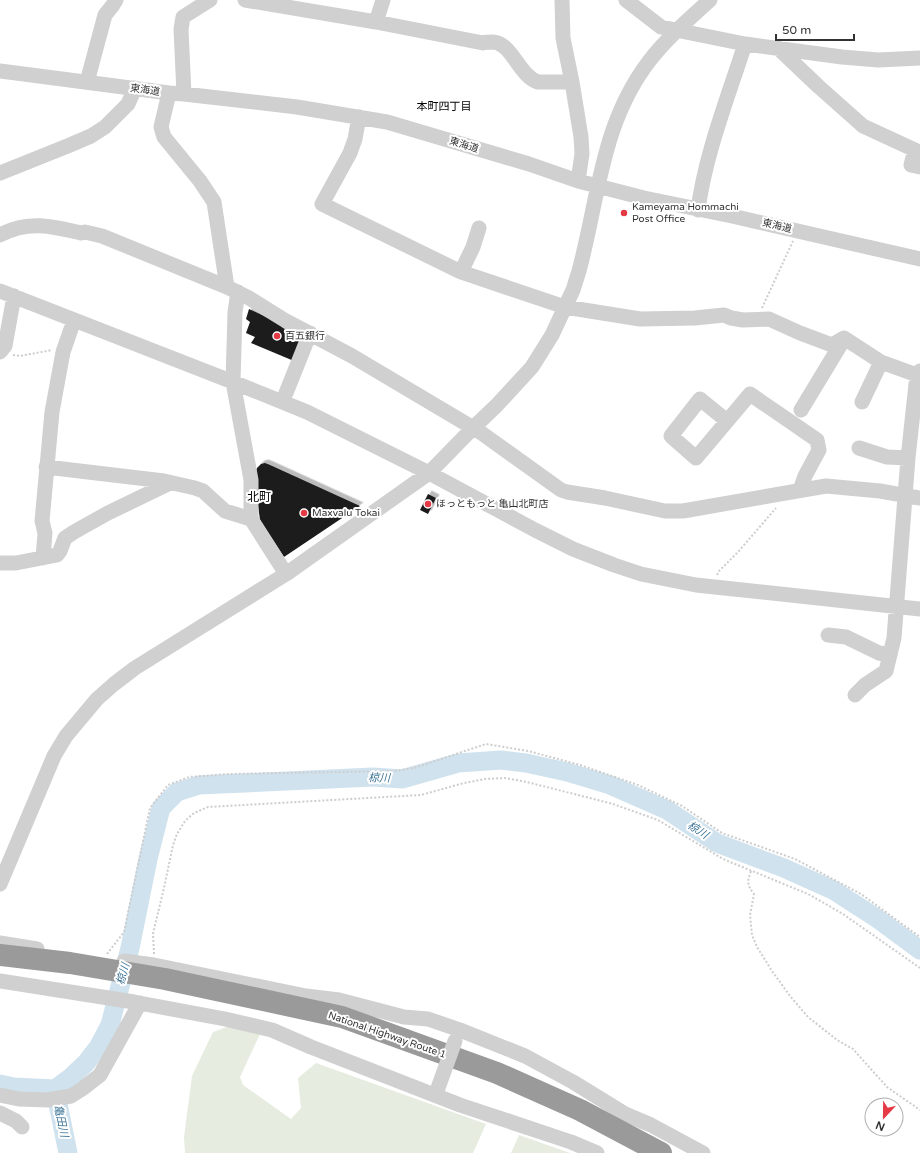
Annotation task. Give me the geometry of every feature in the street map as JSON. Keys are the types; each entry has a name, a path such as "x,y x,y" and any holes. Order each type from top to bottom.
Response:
{"highway":[{"name":"National Highway Route 1","path":"0,955 165,979 342,1017 497,1073 580,1110 661,1153"}],"street":[{"path":"87,82 105,15 116,0"},
{"path":"184,94 181,29 183,17 189,5 210,0"},
{"path":"246,0 483,42 494,42 507,49 527,75 534,81 572,82"},
{"path":"376,22 384,0"},
{"path":"562,0 563,38 581,137 582,154 578,181"},
{"path":"626,0 661,27 676,31 745,44 842,57 878,60 920,58"},
{"path":"0,884 54,756 66,736 97,699 135,668 286,574 429,473 497,405 532,367 552,335 579,271 606,148 623,104 636,80 650,60 676,31 710,0"},
{"path":"698,210 701,187 714,137 745,44"},
{"path":"778,48 863,126 915,150 911,165 920,167"},
{"name":"東海道","path":"0,70 169,93 298,107 387,122 529,164 597,186 644,198 732,216 920,259"},
{"path":"0,173 70,145 105,127 128,104 135,88"},
{"path":"169,93 161,127 164,137 200,181 214,202 232,290 235,312 234,382 251,480 251,519 286,574"},
{"path":"359,117 356,139 322,204 461,272 565,307 640,320 695,318 724,315 738,319 769,319 832,345 844,338"},
{"path":"0,235 5,232 30,225 46,225 102,236 232,290 366,364 473,428 561,490 567,492 666,512 683,511 826,486 880,491 920,498"},
{"path":"461,272 473,247 479,228"},
{"path":"3,353 5,346 7,294 307,412 429,473 573,549 641,574 712,587 920,609"},
{"path":"43,558 45,533 42,521 52,412 65,347 71,329"},
{"path":"286,393 310,333"},
{"path":"844,338 882,362 919,373 908,458 894,638 886,671 855,695"},
{"path":"801,410 844,338"},
{"path":"862,402 882,362"},
{"path":"728,421 750,394 817,440 819,450 805,476 800,490"},
{"path":"859,448 887,457 908,458"},
{"path":"46,467 164,481 203,491 225,511 251,519"},
{"path":"0,563 16,563 57,555 60,552 65,538 74,532 108,512 170,483"},
{"path":"828,635 846,637 879,653 890,655"},
{"path":"0,943 59,953 148,964 306,996 339,1000 404,1017 428,1019 457,1035 525,1056 573,1082 625,1114 652,1124 703,1153"},
{"path":"0,981 137,1003 225,1019 272,1030 318,1050 436,1091 460,1105 571,1142 597,1153"},
{"path":"0,1095 19,1099 55,1099 71,1096 82,1089 100,1074 137,1003"},
{"path":"436,1091 457,1035"},
{"path":"0,1113 16,1121 22,1127"}],"path":[{"path":"762,319 762,306 798,231"},
{"path":"3,353 20,356 65,347"},
{"path":"712,587 719,571 775,510 784,493"},
{"path":"110,959 124,932 150,808 168,785 189,777 228,774 394,771 414,768 486,744 528,751 580,765 638,785 682,806 722,833 795,859 862,894 920,937"},
{"path":"148,964 153,934 173,845 177,834 185,821 194,812 208,806 421,795 464,783 485,779 506,778 614,804 658,820 722,859 808,894 842,914 920,968"},
{"path":"751,871 747,880 749,888 754,894 750,915 752,935 757,947 772,971 790,996 808,1017 837,1040 853,1050 887,1087 920,1110"}],"shaded area":[{"path":"235,1024 260,1034 240,1077 243,1085 291,1119 301,1108 298,1078 316,1063 486,1124 473,1153 185,1153 184,1137 192,1076 213,1032"},
{"path":"519,1135 570,1153 511,1153"}],"building":[{"name":"百五銀行","path":"249,309 303,334 294,361 251,343 255,337 246,333 250,322 246,319"},
{"name":"Maxvalu Tokai","path":"265,463 360,506 284,557 260,520 254,476 257,468 261,464"},
{"name":"ほっともっと 亀山北町店","path":"428,494 436,498 428,514 420,510"}],"waterway":[{"name":"椋川","path":"0,1084 14,1087 55,1089 86,1063 99,1046 110,1025 130,948 148,859 161,808 177,792 199,785 373,777 402,779 458,763 501,760 526,763 567,772 610,785 667,810 717,843 784,868 833,890 878,919 920,950"},
{"name":"亀田川","path":"55,1089 68,1153"}],"place":[{"name":"Kameyama Hommachi Post Office","path":"624,213"},
{"name":"百五銀行","path":"277,336"},
{"name":"ほっともっと 亀山北町店","path":"428,504"},
{"name":"Maxvalu Tokai","path":"304,513"}],"district":[{"name":"本町四丁目","path":"444,106"},
{"name":"北町","path":"259,497"}]}
